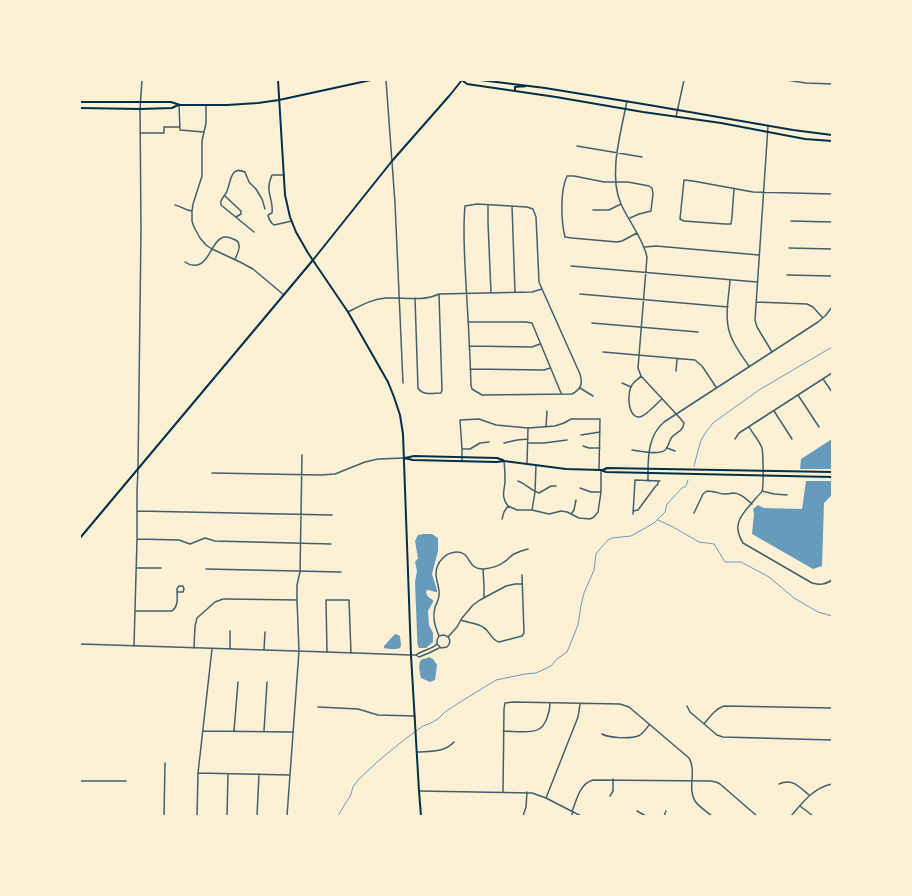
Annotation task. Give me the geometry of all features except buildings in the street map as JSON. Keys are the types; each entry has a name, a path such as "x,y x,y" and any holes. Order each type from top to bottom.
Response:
{"main road":[{"path":"278,80 285,195 287,206 296,232 326,281 348,312 388,382 400,415 403,434 411,655 421,816"},
{"path":"80,102 171,102 179,105 251,104 279,100 371,80"},
{"path":"80,538 313,260 392,161 462,80 467,84 676,116 805,139 831,141"},
{"path":"481,80 627,101 768,126 832,135"},
{"path":"514,90 517,86 527,86"},
{"path":"97,102 97,108"},
{"path":"80,108 140,109 172,108 179,105"},
{"path":"404,458 414,456 497,458 504,461"},
{"path":"404,458 413,460 504,461 566,469 600,470 606,472 832,477"},
{"path":"600,470 607,468 832,472"}],"street":[{"path":"134,646 141,236 140,103 142,80"},
{"path":"386,80 395,204 403,383"},
{"path":"676,116 684,80"},
{"path":"786,80 806,83 832,84"},
{"path":"627,101 615,167 616,182 621,204 645,246 647,257 638,368 642,376 685,423 683,428 672,437 665,450 661,452 632,450"},
{"path":"179,105 179,127"},
{"path":"206,105 206,121 202,145 202,176 192,211 193,224 197,234 202,241 212,249 253,269 284,295"},
{"path":"768,126 757,282 756,324 772,352"},
{"path":"140,133 164,133 164,127 179,127 180,130 204,132"},
{"path":"577,146 642,158"},
{"path":"254,232 221,205 221,199 225,196 228,190 232,174 241,170 245,172 249,182 256,189 262,199 265,209"},
{"path":"268,215 272,213 273,209 268,190 269,182 272,175 284,175"},
{"path":"629,219 638,214 651,211 653,194 652,188 649,186 628,182 604,182 567,176 562,198 565,236 617,242 637,233"},
{"path":"734,188 731,224 680,219 684,180 734,188 753,192 832,194"},
{"path":"225,196 241,211 241,214 236,217"},
{"path":"477,204 488,205 527,206 533,208 536,217 539,282 582,379 580,388 572,394 482,395 472,390 469,322 466,293 465,206 477,204"},
{"path":"593,210 609,210 621,204"},
{"path":"175,205 185,210 192,211"},
{"path":"488,205 491,293"},
{"path":"512,206 515,292"},
{"path":"266,212 269,220 274,225 292,221"},
{"path":"791,221 832,222"},
{"path":"185,262 188,264 199,264 205,259 216,242 225,236 237,240 239,245 239,250 234,260"},
{"path":"645,246 759,255"},
{"path":"789,248 832,249"},
{"path":"571,266 757,282"},
{"path":"787,276 832,276"},
{"path":"730,280 728,307 728,324 730,335 749,366"},
{"path":"348,312 375,300 387,298 431,298 439,294 532,292 542,289"},
{"path":"415,298 418,388 425,394 441,393 439,294"},
{"path":"580,294 728,307"},
{"path":"756,302 807,304 813,306 823,318"},
{"path":"648,481 651,440 657,429 664,422 823,318 832,307"},
{"path":"469,322 532,323 561,393"},
{"path":"592,323 698,332"},
{"path":"469,346 532,347 540,344"},
{"path":"603,352 677,358 699,362 716,387"},
{"path":"676,371 677,358"},
{"path":"470,369 544,370 550,367"},
{"path":"734,439 738,434 832,373"},
{"path":"642,376 633,383 630,393 629,405 636,418 644,415 662,399"},
{"path":"823,379 832,392"},
{"path":"622,383 631,387"},
{"path":"580,388 593,396"},
{"path":"798,395 819,427"},
{"path":"546,427 547,411"},
{"path":"774,411 792,439"},
{"path":"462,461 460,420 479,419 496,425 528,428 564,424 571,419 600,419 601,492 598,512 590,519 579,518 561,511 549,514 532,510 517,510 508,506 504,502 503,497 504,461"},
{"path":"749,427 762,449 762,491 752,504 743,512 739,519 737,527 738,536 743,543 812,583 819,585 825,584 832,580"},
{"path":"528,428 528,464"},
{"path":"581,435 600,432"},
{"path":"504,443 528,439"},
{"path":"528,443 544,443 567,440"},
{"path":"462,449 470,449 480,443 489,442"},
{"path":"583,446 589,448 600,448"},
{"path":"667,448 675,451"},
{"path":"287,816 299,651 297,585 300,572 302,455"},
{"path":"212,472 302,475 336,474 365,462 378,459 404,458"},
{"path":"532,510 535,492 536,465"},
{"path":"633,514 635,480 660,481"},
{"path":"518,481 531,490 539,493 551,486 556,486"},
{"path":"633,511 638,510 658,484 658,481"},
{"path":"580,488 591,492 601,492"},
{"path":"762,491 788,495"},
{"path":"694,513 704,494 707,492 740,494 752,504"},
{"path":"571,514 574,510 576,500"},
{"path":"502,519 508,506"},
{"path":"137,511 332,515"},
{"path":"137,539 179,540 190,544 205,538 215,541 331,544"},
{"path":"416,655 431,649 437,644 439,636 435,627 433,615 440,595 436,574 440,560 452,553 460,552 466,556 473,566 483,569 500,565 513,554 528,549"},
{"path":"136,568 161,568"},
{"path":"206,569 341,572"},
{"path":"483,569 484,598"},
{"path":"461,620 483,627 497,642 522,636 524,633 522,575"},
{"path":"448,637 472,605 506,586 522,584"},
{"path":"135,611 172,611 176,605 177,592"},
{"path":"194,648 197,618 215,602 222,599 297,600"},
{"path":"327,652 326,600 349,600 351,653"},
{"path":"230,631 230,649"},
{"path":"264,650 265,632"},
{"path":"439,636 445,635 448,637"},
{"path":"80,644 416,655 419,657 440,648 443,649 449,646 450,641 448,637"},
{"path":"437,644 440,648"},
{"path":"197,816 198,773 212,649"},
{"path":"234,731 238,682"},
{"path":"264,732 267,682"},
{"path":"503,792 505,703 618,704 626,705 689,758 692,766 692,793 698,805 712,816"},
{"path":"504,731 530,731 539,729 545,723 550,709 550,703"},
{"path":"546,798 578,717 580,703"},
{"path":"686,706 690,712 704,724 725,738 832,740"},
{"path":"704,724 716,710 724,706 832,708"},
{"path":"318,707 358,709 378,715 415,716"},
{"path":"602,734 609,737 634,737 642,734 650,724"},
{"path":"203,731 293,732"},
{"path":"417,752 440,751 447,748 454,742"},
{"path":"164,816 165,763"},
{"path":"198,773 290,774"},
{"path":"227,816 228,773"},
{"path":"257,816 259,774"},
{"path":"571,816 581,788 586,782 596,779 613,779 710,781 718,783 758,816"},
{"path":"610,796 613,791 613,779"},
{"path":"80,781 126,781"},
{"path":"779,784 786,782 798,785 809,795"},
{"path":"791,816 809,795 820,788 832,784"},
{"path":"419,791 527,792 546,798 581,816"},
{"path":"523,816 526,806 527,792"},
{"path":"800,806 813,816"},
{"path":"637,811 646,816"},
{"path":"664,816 666,811"}],"water":[{"path":"832,439 832,469 800,469 801,459"},
{"path":"806,481 832,481 832,495 824,503 822,566 813,569 752,534 753,509 758,505 764,508 802,509"},
{"path":"432,534 438,538 438,551 432,574 437,592 427,590 426,592 428,597 433,600 428,611 429,625 433,633 433,642 426,648 419,648 417,643 415,582 417,571 415,562 418,558 415,541 418,535"},
{"path":"396,634 400,636 400,648 384,648 384,646"},
{"path":"429,657 433,659 437,665 435,680 430,682 421,678 419,668 420,661"}],"waterway":[{"path":"694,466 701,440 713,423 759,390 832,347"},
{"path":"338,816 350,797 353,787 358,780 377,762 423,726 438,719 445,712 496,680 536,673 551,666 557,659 567,652 578,625 584,593 594,570 596,554 608,540 612,538 631,536 654,523 665,512 667,504 682,488 686,486 688,480"},
{"path":"658,520 699,542 714,544 725,562 741,562 769,577 794,598 818,612 832,616"}]}
